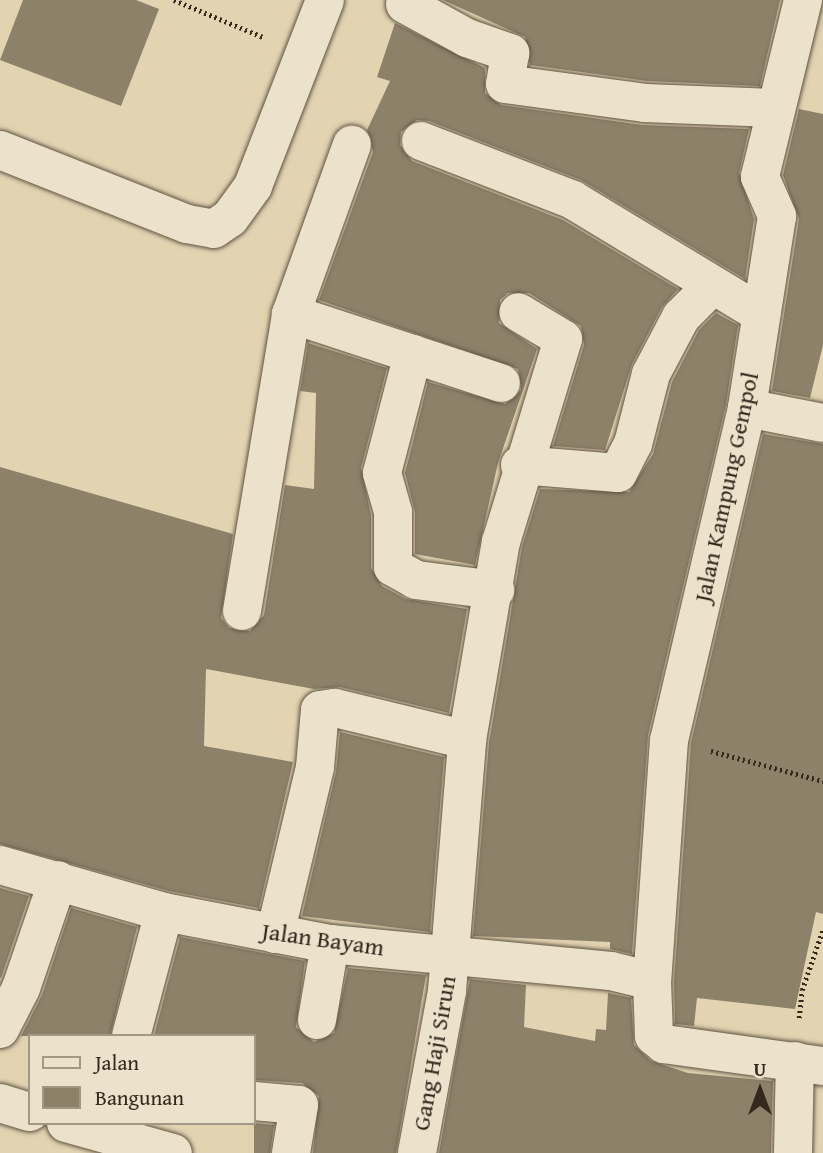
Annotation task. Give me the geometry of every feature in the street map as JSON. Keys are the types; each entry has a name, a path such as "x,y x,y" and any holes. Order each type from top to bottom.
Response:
{"street":[{"path":"0,150 187,224 214,229 230,218 253,186 306,55 325,0"},
{"name":"Jalan Kampung Gempol","path":"803,0 774,108 760,177 777,216 747,408 669,740 652,981 654,1036 664,1044 809,1064"},
{"path":"405,4 467,38 510,53 505,84 645,103 774,108"},
{"path":"421,141 573,200 666,252 712,286 761,314"},
{"path":"242,611 291,314 352,145"},
{"path":"520,465 618,473 633,444 651,374 681,317 712,286"},
{"name":"Gang Haji Sirun","path":"417,1153 450,954 467,740 520,465 563,339 518,312"},
{"path":"291,314 501,383"},
{"path":"413,354 382,473 393,512 393,567 399,575 416,580 495,590"},
{"path":"747,408 823,423"},
{"path":"275,934 315,766 320,710 334,708 467,740"},
{"name":"Jalan Bayam","path":"0,866 58,880 164,912 330,944 450,954 652,981"},
{"path":"0,1029 10,986 58,880"},
{"path":"132,1034 164,912"},
{"path":"317,1020 330,944"},
{"path":"793,1153 809,1064"},
{"path":"256,1101 299,1105 291,1153"},
{"path":"0,1103 28,1111"},
{"path":"85,1136 173,1153"}],"path":[{"path":"174,0 306,55"},
{"path":"669,740 823,781"},
{"path":"809,1064 802,990 823,929"}],"building":[{"path":"23,0 136,0 159,9 121,106 0,60"},
{"path":"443,0 780,0 760,86 647,81 530,65 525,37"},
{"path":"395,23 485,68 485,93 501,105 642,125 749,129 739,173 754,219 745,279 581,180 429,121 417,120 401,132 400,145 412,161 563,220 678,289 662,307 632,364 605,450 553,446 584,345 581,326 529,293 508,293 500,300 499,323 537,349 498,463 475,565 415,554 415,512 405,473 428,382 505,404 521,390 518,369 319,300 373,152 367,130 390,81 377,77"},
{"path":"799,109 823,114 823,345 810,398 772,391 799,219 783,175"},
{"path":"716,313 738,325 726,404 648,735 632,954 610,949 610,942 473,936 489,743 522,547 540,489 629,492 653,454 672,382 699,330"},
{"path":"308,343 387,368 361,468 371,515 371,568 382,586 406,599 467,609 449,713 340,687 314,689 206,669 204,746 293,762 259,908 169,891 0,844 0,467 233,534 221,618 229,628 250,631 264,615 285,485 314,489 316,393 300,391"},
{"path":"763,434 823,444 823,914 816,912 795,1009 697,998 694,1026 675,1024 674,981 691,743"},
{"path":"340,732 444,757 430,932 302,916 336,772"},
{"path":"0,888 29,896 1,978 0,978"},
{"path":"71,908 137,927 110,1034 21,1036 42,995"},
{"path":"180,937 305,961 296,1027 314,1042 334,1033 348,968 426,975 396,1153 313,1153 319,1096 302,1083 256,1080 256,1034 155,1034"},
{"path":"470,979 526,985 524,1027 595,1041 596,1029 606,1030 608,993 631,998 634,1045 651,1061 688,1073 773,1081 771,1153 439,1153"},
{"path":"254,1125 274,1125 270,1153 254,1153"}]}
